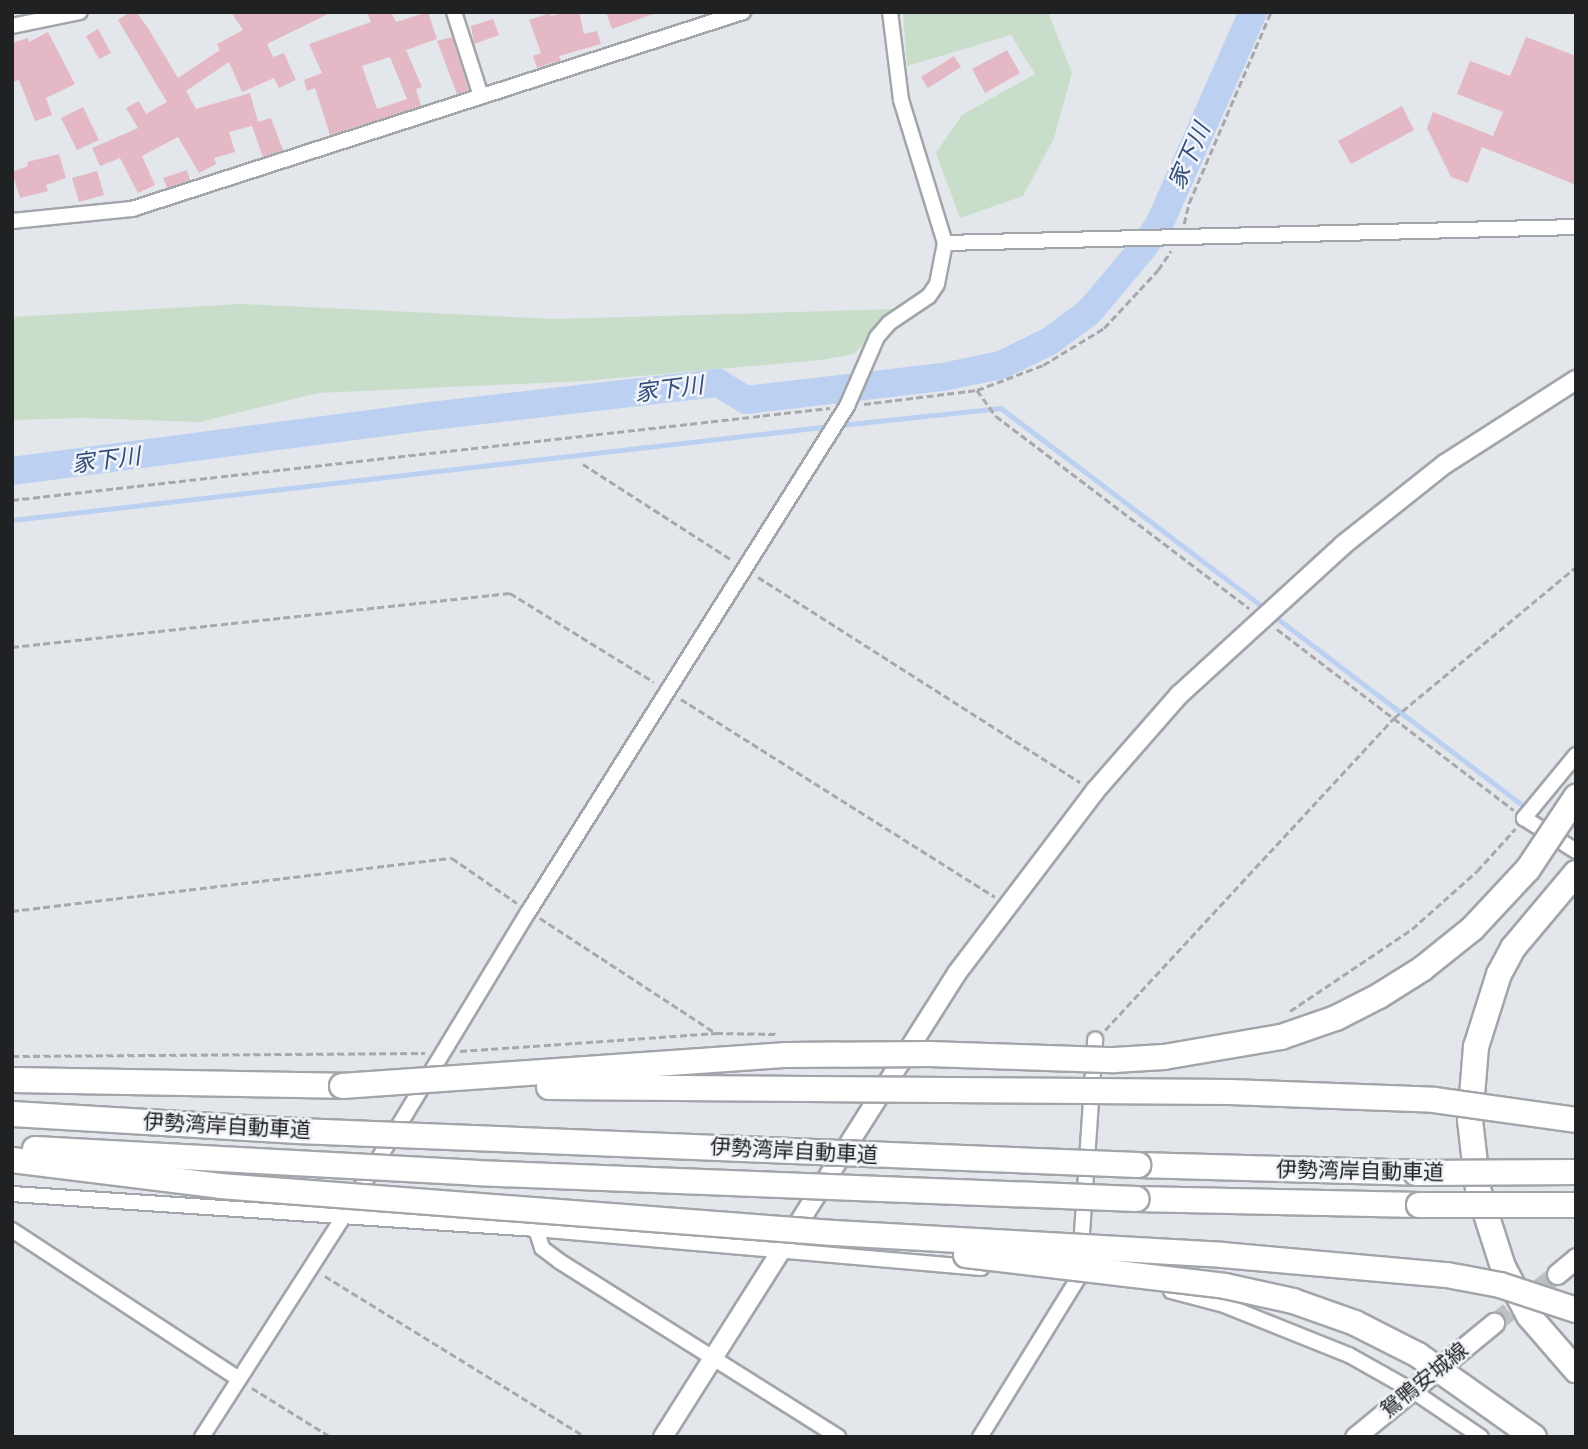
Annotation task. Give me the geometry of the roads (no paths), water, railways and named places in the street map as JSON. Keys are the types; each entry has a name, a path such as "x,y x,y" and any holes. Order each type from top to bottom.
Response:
{"highway":[{"path":"342,1086 787,1055 929,1054 1114,1060 1164,1057 1281,1037 1336,1018 1422,970 1491,911 1528,869 1576,797"},
{"path":"1576,873 1513,948 1490,999 1472,1073 1470,1120 1476,1176 1503,1267 1529,1316 1576,1370"},
{"path":"12,1080 342,1086 1230,1092 1434,1100 1576,1120"},
{"name":"伊勢湾岸自動車道","path":"12,1114 298,1131 1138,1165 1416,1173 1576,1172"},
{"name":"伊勢湾岸自動車道","path":"12,1148 475,1172 1136,1199 1419,1205 1576,1205"},
{"path":"12,1160 220,1186 833,1233 1222,1255 1447,1275 1500,1285 1576,1310"},
{"path":"833,1233 1010,1261 1225,1286 1293,1301 1355,1323 1418,1355 1534,1437"}],"main road":[{"path":"1557,1274 1576,1258"},
{"name":"鴛鴨安城線","path":"1355,1437 1494,1323"}],"street":[{"path":"12,26 80,12"},
{"path":"454,12 481,96"},
{"path":"12,221 132,209 743,12"},
{"path":"202,1437 237,1378 344,1216 529,911 746,569 846,406 877,337 889,323 929,296 937,284 945,243 901,100 890,12"},
{"path":"945,243 1576,227"},
{"path":"663,1437 922,1025 1007,904 1095,791 1180,695 1343,545 1445,464 1576,380"},
{"path":"1576,755 1524,818 1576,851"},
{"path":"980,1437 1079,1277 1095,1040"},
{"path":"12,1194 536,1229 1079,1277 1188,1293 1311,1338 1413,1391 1481,1437"},
{"path":"536,1229 542,1248 559,1261 838,1437"},
{"path":"12,1230 237,1378"}],"waterway":[{"name":"家下川","path":"12,471 431,416 718,383 746,400 943,377 1001,365 1050,341 1089,312 1142,249 1159,225 1253,12"},
{"path":"840,425 1001,408 1266,609"},
{"path":"12,520 831,426"},
{"path":"1273,615 1547,824"}],"tunnel":[{"path":"1494,1323 1557,1274"}]}
